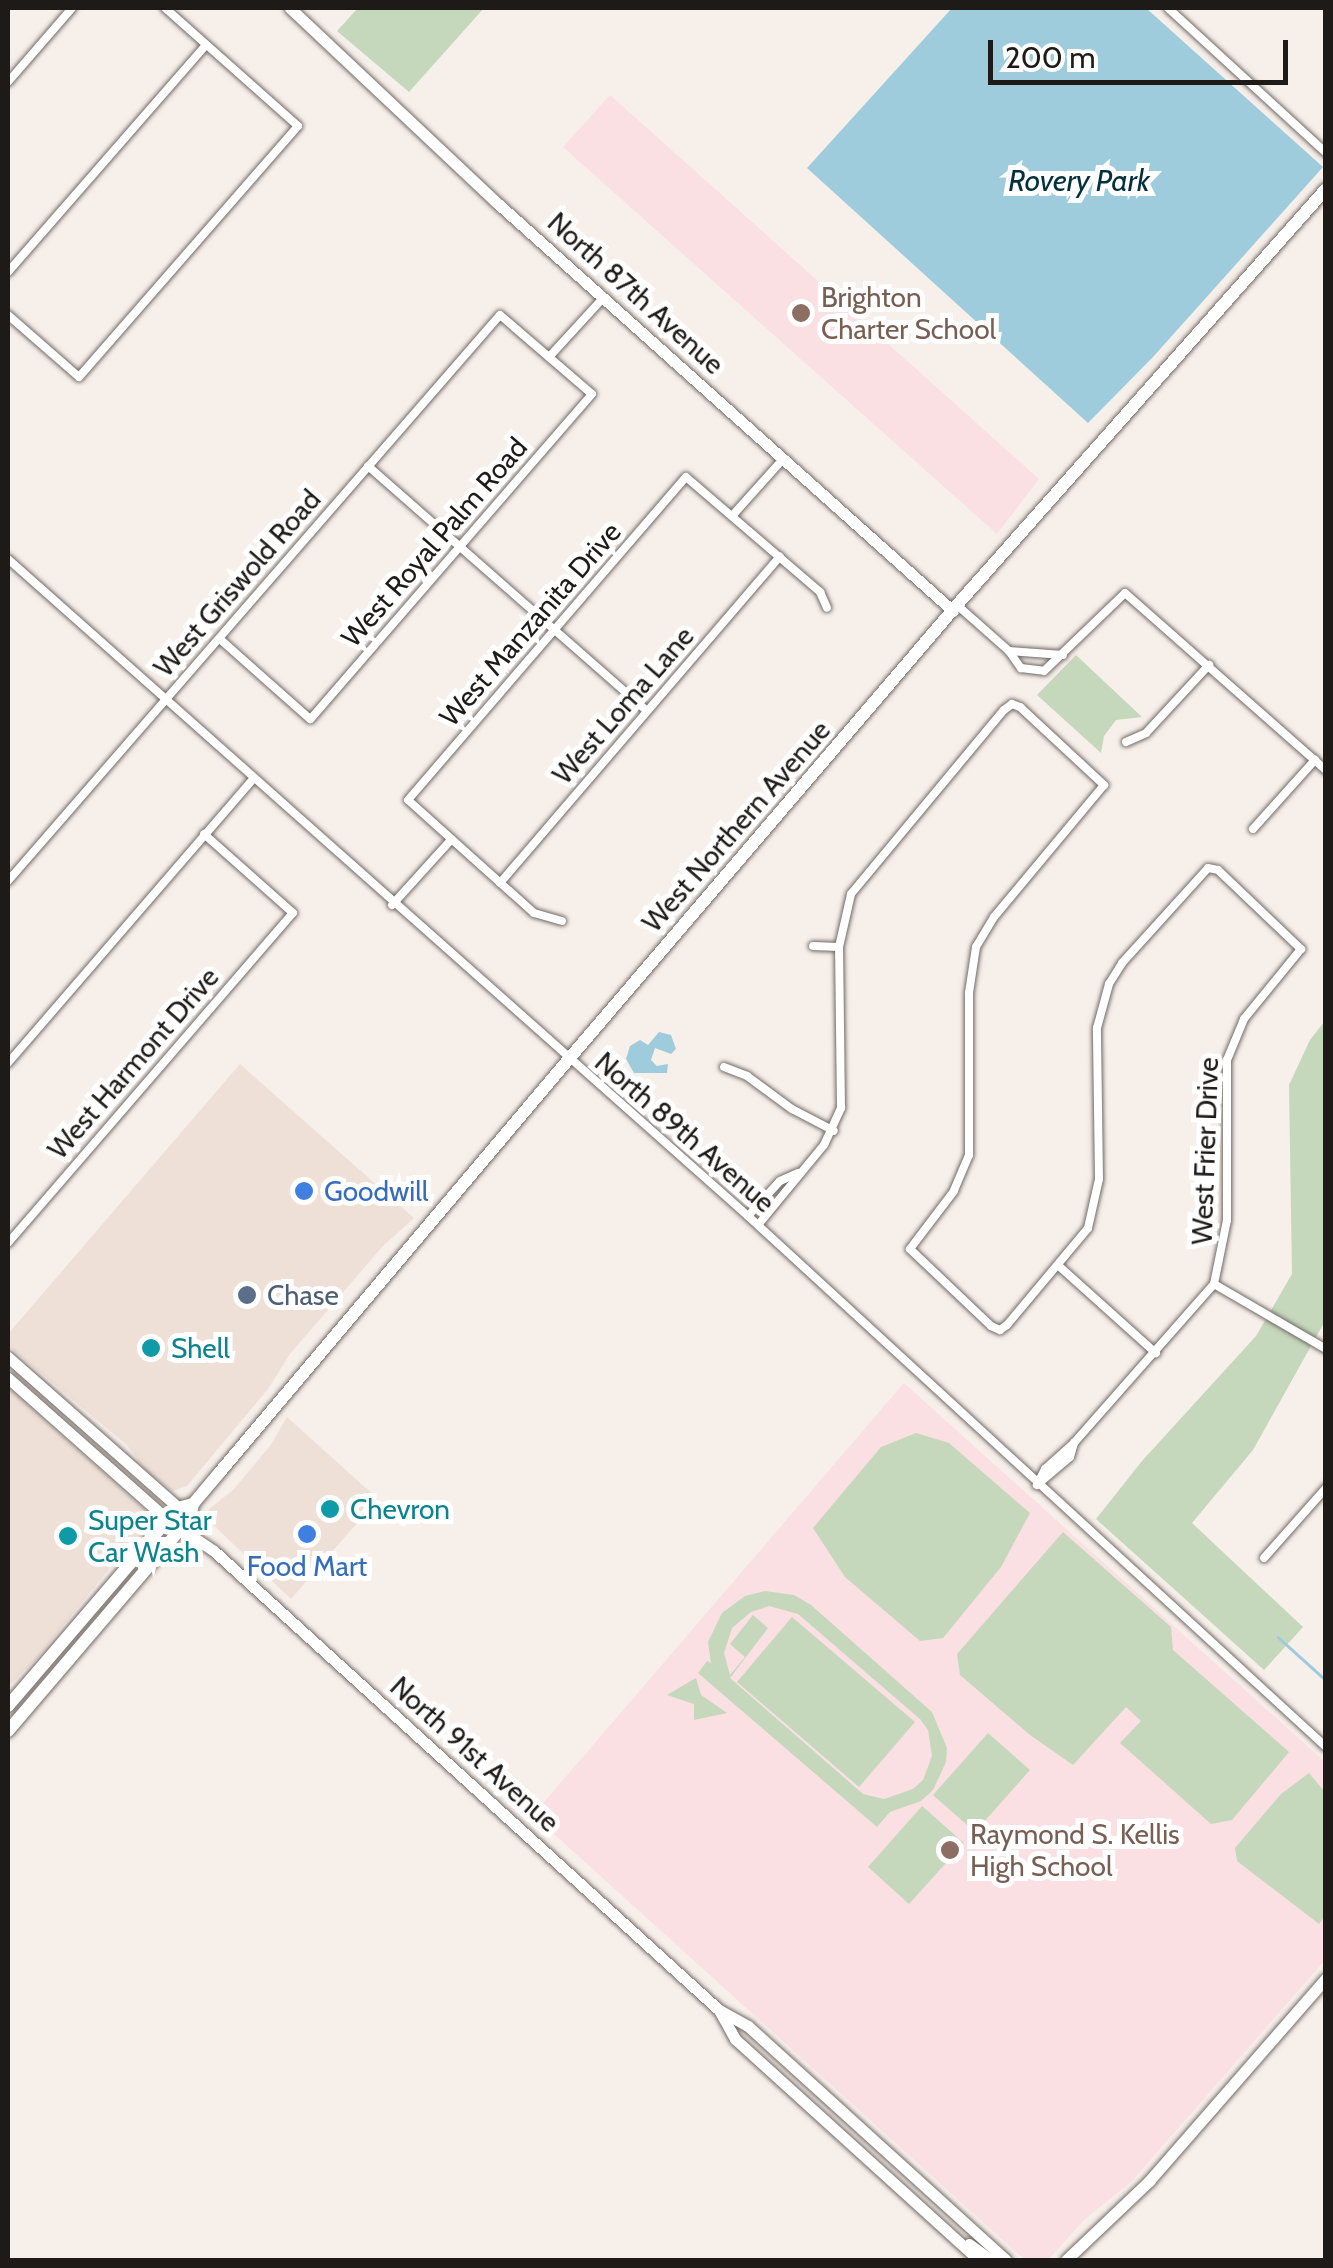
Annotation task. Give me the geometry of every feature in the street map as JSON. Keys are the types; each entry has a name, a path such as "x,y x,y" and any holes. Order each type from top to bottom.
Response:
{"main road":[{"name":"North 87th Avenue","path":"290,8 604,297 955,608"},
{"name":"West Northern Avenue","path":"8,1730 180,1530 568,1060 955,608 1326,189"},
{"path":"8,1357 178,1508 192,1511"},
{"path":"8,1376 59,1414 74,1416"},
{"name":"North 91st Avenue","path":"8,1376 168,1520 196,1536 719,2010 748,2026 1006,2260"},
{"path":"8,1706 178,1508"},
{"name":"North 91st Avenue","path":"192,1511 196,1536"},
{"path":"1066,2260 1149,2181 1326,1978"},
{"name":"North 91st Avenue","path":"719,2010 735,2039 979,2260"},
{"path":"818,2115 831,2100"},
{"path":"948,2232 991,2260"}],"street":[{"path":"8,82 72,8"},
{"path":"8,315 79,377 298,126 164,8"},
{"path":"1168,8 1326,153"},
{"path":"8,272 206,45"},
{"path":"549,357 604,297"},
{"name":"West Griswold Road","path":"8,881 500,316 549,357"},
{"name":"West Royal Palm Road","path":"221,640 310,719 592,394 549,357"},
{"path":"784,458 732,516 820,592 827,608"},
{"path":"368,466 647,710"},
{"name":"West Manzanita Drive","path":"451,840 408,800 686,477 732,516"},
{"name":"West Loma Lane","path":"500,882 780,556"},
{"name":"North 89th Avenue","path":"8,560 392,905 758,1225 1326,1747"},
{"path":"1035,655 1032,671 1044,671 1125,593 1326,770"},
{"name":"North 87th Avenue","path":"955,608 1010,651 1021,668 1032,671"},
{"path":"1010,651 1063,655"},
{"path":"1126,742 1146,733 1210,665"},
{"path":"758,1225 793,1187 798,1174 834,1131 843,1090 839,947 844,916 864,872 1012,704 1020,707 1104,785 994,918 976,947 968,994 969,1155 954,1192 910,1249 1000,1330 1060,1267 1156,1353"},
{"path":"1252,828 1315,760"},
{"path":"8,1063 253,779"},
{"name":"West Harmont Drive","path":"8,1243 293,912 204,834"},
{"path":"392,905 451,840 534,913 562,920"},
{"name":"West Frier Drive","path":"1037,1485 1045,1468 1156,1353 1214,1284 1227,1220 1227,1060 1244,1019 1301,949 1218,870 1208,868 1108,984 1098,1028 1096,1207 1079,1244 1060,1267"},
{"path":"814,946 839,947"},
{"path":"724,1068 748,1076 792,1110 834,1131"},
{"path":"748,1216 780,1180 798,1174"},
{"path":"1214,1284 1326,1349"},
{"path":"1264,1558 1326,1488"}],"shaded area":[{"name":"Brighton Charter School","path":"610,95 1039,479 997,534 563,147"},
{"path":"240,1064 414,1218 382,1247 290,1354 268,1389 187,1486 172,1491 146,1471 127,1445 8,1346 8,1334"},
{"name":"Raymond S. Kellis High School","path":"904,1383 1325,1762 1325,1960 1132,2181 1084,2220 1048,2260 1025,2260 533,1815"},
{"path":"8,1388 147,1512 151,1521 144,1537 114,1563 38,1657 8,1687"},
{"path":"287,1417 378,1499 291,1599 207,1519 209,1509 233,1490 270,1446"}],"green space":[{"path":"358,8 484,8 409,92 337,31"},
{"path":"1076,655 1142,717 1116,720 1104,736 1101,753 1037,695"},
{"path":"1325,1021 1325,1321 1253,1450 1192,1523 1303,1627 1264,1670 1096,1519 1142,1461 1256,1336 1292,1274 1289,1085 1310,1040"},
{"path":"916,1433 949,1443 1030,1513 1001,1567 943,1638 920,1641 845,1577 813,1528 881,1447"},
{"path":"1063,1532 1171,1627 1173,1650 1289,1752 1232,1820 1211,1824 1120,1743 1141,1721 1126,1707 1073,1765 1030,1735 960,1675 957,1654"},
{"path":"765,1591 794,1595 811,1605 932,1712 947,1748 946,1762 933,1790 921,1801 890,1812 877,1827 698,1673 707,1661 711,1663 708,1642 722,1613 745,1596","holes":["769,1606 798,1614 928,1730 932,1756 923,1780 913,1789 884,1799 863,1794 730,1678 768,1628 753,1615 730,1644 745,1657 730,1675 724,1653 732,1628 751,1612"]},
{"path":"792,1617 915,1722 859,1787 737,1682"},
{"path":"696,1678 701,1695 727,1713 694,1720 694,1704 667,1695"},
{"path":"988,1733 1030,1770 975,1832 933,1795"},
{"path":"1309,1773 1325,1792 1325,1916 1319,1924 1237,1861 1235,1848 1281,1794"},
{"path":"922,1806 964,1843 909,1904 868,1867"}],"water":[{"name":"Rovery Park","path":"952,8 1146,8 1323,167 1153,357 1088,423 807,168"},
{"path":"659,1032 671,1035 676,1049 671,1054 655,1048 651,1060 657,1066 668,1064 667,1073 634,1073 626,1059 630,1046 640,1040 648,1045"}],"waterway":[{"path":"1278,1637 1326,1680"}],"place":[{"name":"Brighton Charter School","path":"801,313"},
{"name":"Goodwill","path":"304,1191"},
{"name":"Chase","path":"247,1295"},
{"name":"Shell","path":"151,1348"},
{"name":"Chevron","path":"330,1509"},
{"name":"Food Mart","path":"307,1534"},
{"name":"Super Star Car Wash","path":"68,1536"},
{"name":"Raymond S. Kellis High School","path":"950,1850"}]}
